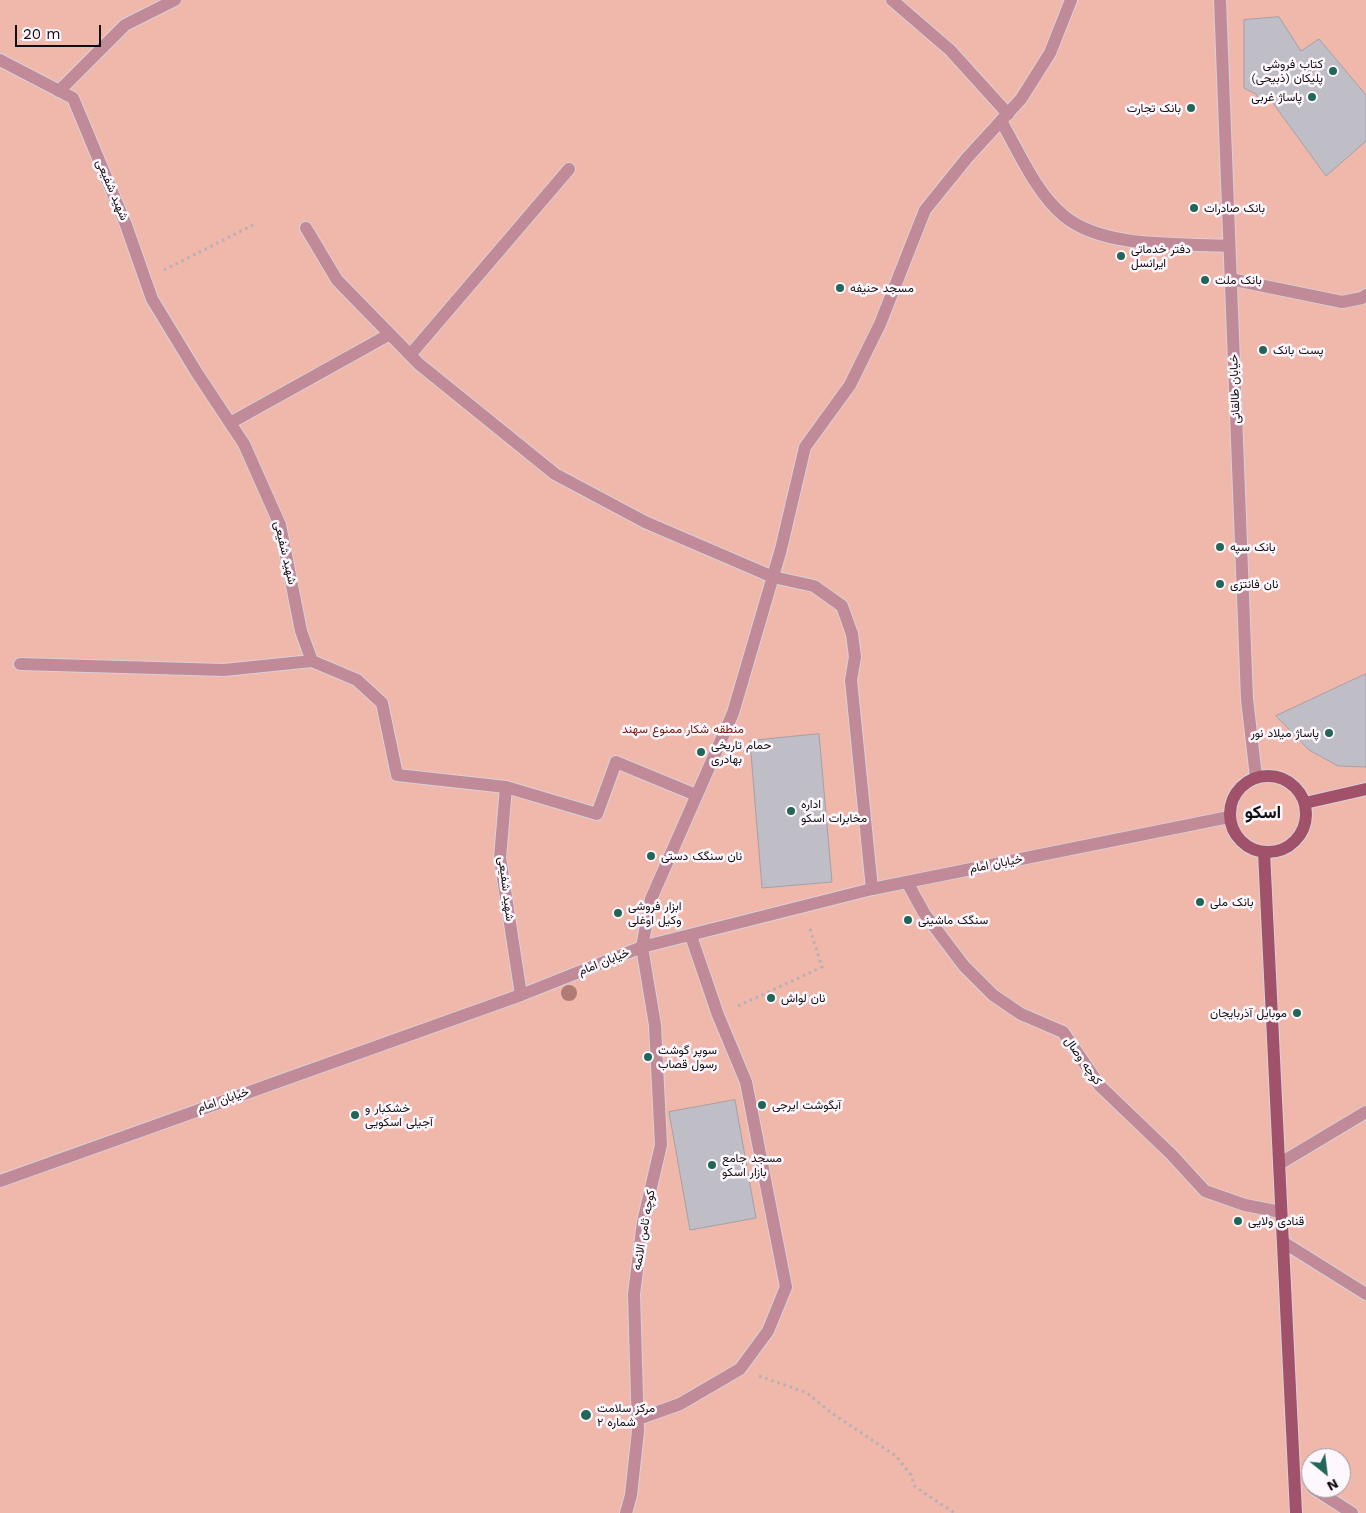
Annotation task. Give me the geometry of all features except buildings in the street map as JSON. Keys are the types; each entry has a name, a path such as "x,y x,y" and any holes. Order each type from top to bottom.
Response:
{"main road":[{"path":"1268,775 1286,780 1300,792 1305,803 1304,827 1298,838 1288,846 1276,851 1264,852 1251,848 1240,841 1233,830 1229,818 1230,804 1236,793 1244,783 1256,777 1268,775"},
{"path":"1305,803 1366,789"},
{"path":"1264,852 1296,1513"}],"street":[{"path":"59,91 125,25 176,0"},
{"path":"892,0 950,50 1004,118 1040,188 1064,216 1089,231 1120,240 1229,246"},
{"name":"کوچه ثامن الائمه","path":"626,1513 631,1495 638,1419 634,1294 643,1222 662,1145 655,1025 642,947 651,898 733,713 773,577 805,446 850,385 880,324 925,210 967,158 1021,99 1050,53 1071,0"},
{"name":"خیابان طالقانی","path":"1220,0 1247,699 1256,777"},
{"name":"شهید شفیعی","path":"0,60 73,98 126,225 152,299 244,444 280,525 301,631 312,660"},
{"path":"410,355 569,169"},
{"path":"306,228 337,280 410,355 555,474 645,522 773,577 814,586 842,606 852,634 855,657 851,680 872,889"},
{"path":"1230,279 1342,302 1362,298 1366,295"},
{"path":"230,423 390,334"},
{"path":"20,664 224,670 312,660 357,680 382,703 397,775 506,787 597,814 616,762 696,795"},
{"name":"شهید شفیعی","path":"506,787 500,858 521,995"},
{"name":"خیابان امام","path":"0,1180 521,995 642,947 872,889 1229,818"},
{"name":"کوچه وصال","path":"907,882 924,913 964,966 993,995 1021,1014 1063,1032 1100,1086 1171,1154 1205,1191 1245,1205 1281,1212"},
{"path":"638,1419 680,1404 740,1369 768,1331 786,1287 746,1082 718,1015 691,936"},
{"path":"1279,1164 1366,1112"},
{"path":"1283,1242 1366,1294"},
{"path":"1294,1476 1301,1480"},
{"path":"1329,1498 1352,1513"}],"path":[{"path":"145,279 257,223"},
{"path":"718,1015 822,966 802,907"},
{"path":"740,1369 807,1392 833,1414 896,1456 911,1475 915,1487 955,1513"}],"green space":[{"name":"منطقه شکار ممنوع سهند","path":"0,0 1366,0 1366,1513 0,1513"}],"place":[{"name":"کتاب فروشی پلیکان (ذبیحی)","path":"1333,71"},
{"name":"پاساژ غربی","path":"1312,97"},
{"name":"بانک تجارت","path":"1191,108"},
{"name":"بانک صادرات","path":"1194,208"},
{"name":"دفتر خدماتی ایرانسل","path":"1121,256"},
{"name":"بانک ملت","path":"1205,280"},
{"name":"مسجد حنیفه","path":"840,288"},
{"name":"پست بانک","path":"1263,350"},
{"name":"بانک سپه","path":"1220,547"},
{"name":"نان فانتزی","path":"1220,584"},
{"name":"پاساژ میلاد نور","path":"1329,733"},
{"name":"حمام تاریخی بهادری","path":"701,752"},
{"name":"اداره مخابرات اسکو","path":"791,811"},
{"name":"نان سنگک دستی","path":"651,856"},
{"name":"بانک ملی","path":"1200,902"},
{"name":"ابزار فروشی وکیل اوغلی","path":"618,913"},
{"name":"سنگک ماشینی","path":"908,920"},
{"name":"نان لواش","path":"771,998"},
{"name":"موبایل آذربایجان","path":"1297,1013"},
{"name":"سوپر گوشت رسول قصاب","path":"648,1057"},
{"name":"آبگوشت ایرجی","path":"762,1105"},
{"name":"خشکبار و آجیلی اسکویی","path":"355,1115"},
{"name":"مسجد جامع بازار اسکو","path":"712,1165"},
{"name":"قنادی ولایی","path":"1238,1221"},
{"name":"مرکز سلامت شماره ۲","path":"586,1415"}],"district":[{"name":"اسکو","path":"1263,813"}]}
